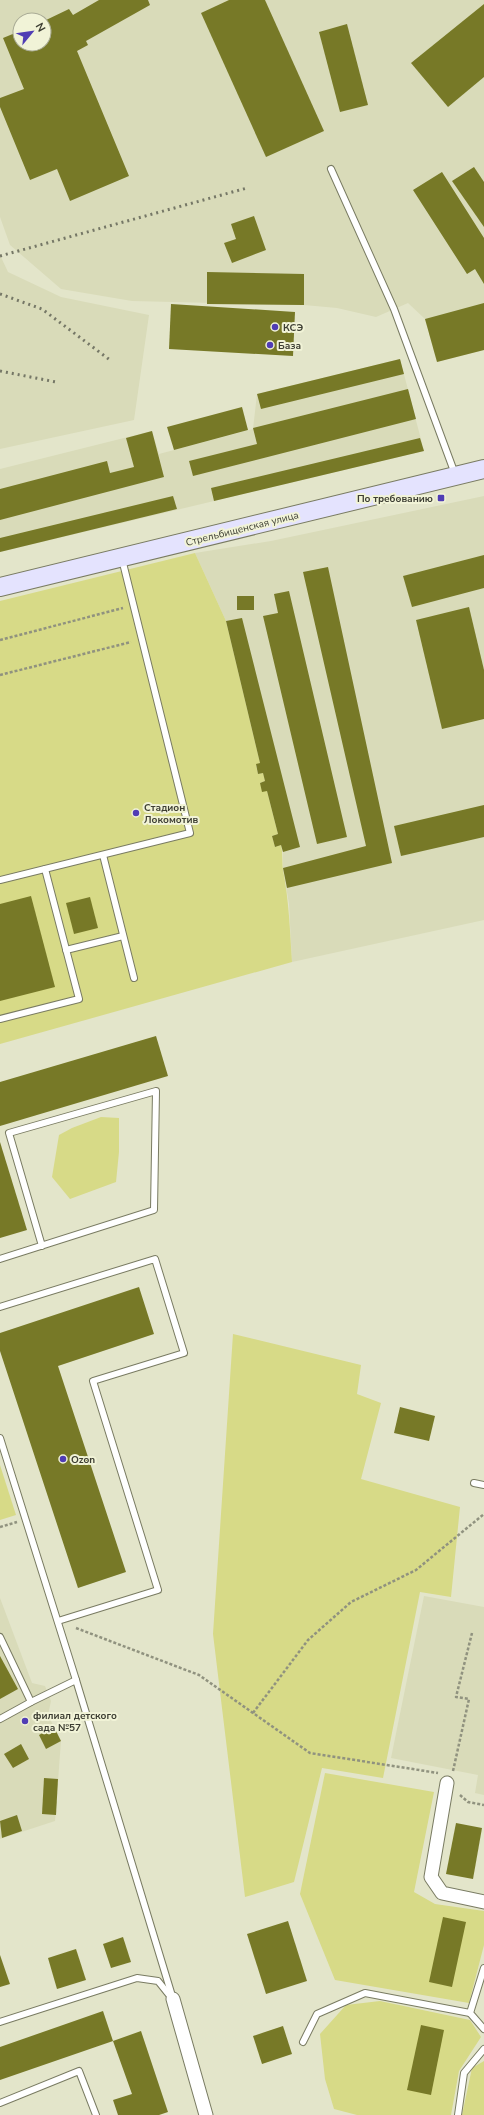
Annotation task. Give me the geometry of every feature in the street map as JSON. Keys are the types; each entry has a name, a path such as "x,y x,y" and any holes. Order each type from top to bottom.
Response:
{"main road":[{"name":"Стрельбищенская улица","path":"0,587 484,469"}],"street":[{"path":"448,1782 431,1877 442,1893 484,1902"},
{"path":"173,2000 206,2115"}],"lane":[{"path":"331,169 394,309 456,476"},
{"path":"0,880 190,833 122,557"},
{"path":"102,855 134,978"},
{"path":"0,1019 79,999 45,869"},
{"path":"66,950 123,936"},
{"path":"0,1259 42,1246 154,1210 156,1090 10,1133 42,1246"},
{"path":"0,1307 155,1259 184,1353 93,1381 158,1590 58,1621"},
{"path":"0,1438 58,1621 173,2000"},
{"path":"474,1484 484,1485"},
{"path":"0,1637 31,1702"},
{"path":"0,1719 76,1680"},
{"path":"470,2013 484,1968"},
{"path":"0,2022 137,1978 158,1981 173,2000"},
{"path":"303,2042 317,2014 365,1993 470,2013 484,2029"},
{"path":"458,2115 464,2073 484,2049"},
{"path":"0,2103 79,2071 96,2115"}],"path":[{"path":"0,640 134,605"},
{"path":"0,675 142,639"},
{"path":"253,1713 308,1640 351,1602 416,1570 484,1514"},
{"path":"0,1528 26,1519"},
{"path":"58,1621 199,1675 310,1753 440,1774 468,1802 484,1805"},
{"path":"453,1770 469,1699 456,1697 472,1632"}],"shaded area":[{"path":"0,0 484,0 484,350 437,362 425,319 408,303 376,317 337,308 304,305 132,301 61,289 10,245 0,217"},
{"path":"0,255 8,272 61,297 149,315 134,420 0,449"},
{"path":"400,359 424,451 0,552 0,469 152,431 159,454 253,429 257,394"},
{"path":"484,496 484,920 292,962 289,904 283,868 283,852 281,846 275,847 272,836 278,834 267,791 262,792 260,783 264,782 258,774 256,764 260,763 226,621 195,553 271,541"},
{"path":"424,1596 484,1607 484,1795 475,1793 478,1775 391,1758"},
{"name":"филиал детского сада №57","path":"0,1598 32,1683 45,1686 51,1701 48,1715 61,1741 55,1821 0,1839"}],"green space":[{"name":"Стадион Локомотив","path":"195,553 226,621 260,763 256,765 258,774 263,773 265,781 260,783 267,791 278,834 272,836 275,847 281,845 288,905 292,962 0,1044 0,601"},
{"path":"101,1117 119,1118 119,1152 116,1182 70,1199 52,1177 59,1135 72,1128"},
{"path":"233,1334 361,1365 357,1394 381,1403 361,1479 460,1507 451,1597 420,1592 383,1778 322,1768 294,1882 245,1897 213,1634"},
{"path":"0,1465 16,1515 0,1520"},
{"path":"325,1773 434,1792 414,1892 435,1904 484,1911 484,1945 469,2003 335,1980 300,1894"},
{"path":"380,2001 470,2020 481,2037 459,2071 451,2115 357,2115 334,2109 325,2079 320,2034 346,2005"},
{"path":"484,2061 484,2115 462,2115 472,2068"}],"building":[{"path":"99,0 148,0 150,5 86,41 88,45 77,51 129,176 70,201 57,169 30,180 0,107 0,98 24,89 3,38 12,34 12,52 52,52 52,17 69,9 73,15"},
{"path":"229,0 265,0 324,131 266,157 201,13"},
{"path":"484,4 484,77 448,107 411,63"},
{"path":"347,24 368,105 340,112 319,32"},
{"path":"474,167 484,182 484,227 452,181"},
{"path":"442,172 484,238 484,284 475,269 467,274 413,190"},
{"path":"254,216 266,250 232,263 224,243 236,239 231,224"},
{"path":"207,272 304,274 304,305 207,304"},
{"path":"484,303 484,350 437,362 425,319"},
{"path":"171,304 295,312 293,356 169,349"},
{"path":"400,359 404,374 261,409 257,394"},
{"path":"408,389 416,419 193,476 189,461 257,444 253,428"},
{"path":"242,407 248,430 174,450 167,427"},
{"path":"152,431 164,477 0,520 0,489 107,461 110,473 134,467 126,438"},
{"path":"420,438 424,451 214,501 211,488"},
{"path":"173,496 177,509 0,552 0,538"},
{"path":"484,555 484,588 412,607 403,576"},
{"path":"328,567 392,863 287,888 283,868 366,846 303,572"},
{"path":"289,591 347,837 317,844 263,616 278,613 274,594"},
{"path":"237,596 254,596 254,610 237,610"},
{"path":"469,607 484,670 484,719 442,729 416,620"},
{"path":"242,618 300,847 283,852 281,845 275,847 272,836 278,834 267,791 262,792 260,783 265,781 263,773 258,774 256,764 260,763 226,621"},
{"path":"484,805 484,837 401,856 394,826"},
{"path":"31,896 55,987 0,1001 0,904"},
{"path":"90,897 98,928 74,934 66,903"},
{"path":"156,1036 168,1076 0,1126 0,1082"},
{"path":"0,1142 27,1230 0,1238"},
{"path":"139,1287 154,1334 58,1366 126,1572 78,1588 0,1351 0,1333"},
{"path":"400,1407 435,1416 429,1441 394,1433"},
{"path":"0,1656 18,1689 0,1699"},
{"path":"54,1727 61,1741 46,1749 39,1735"},
{"path":"21,1744 29,1759 13,1768 4,1754"},
{"path":"44,1778 58,1779 56,1815 42,1814"},
{"path":"17,1815 22,1831 2,1838 0,1821"},
{"path":"456,1823 482,1828 473,1879 446,1874"},
{"path":"443,1917 466,1922 452,1987 429,1982"},
{"path":"288,1921 307,1981 266,1994 247,1934"},
{"path":"123,1937 131,1962 111,1968 103,1944"},
{"path":"76,1949 86,1980 57,1989 48,1958"},
{"path":"0,1955 10,1984 0,1987"},
{"path":"103,2011 113,2041 0,2080 0,2047"},
{"path":"421,2025 444,2030 431,2095 407,2090"},
{"path":"283,2026 292,2054 262,2064 253,2036"},
{"path":"141,2031 168,2112 159,2115 118,2115 113,2100 132,2094 113,2041"}],"railway":[{"path":"0,256 247,188"},
{"path":"0,294 42,309 110,360"},
{"path":"0,371 56,382"}],"place":[{"name":"КСЭ","path":"275,327"},
{"name":"База","path":"270,345"},
{"name":"По требованию","path":"441,498"},
{"name":"Стадион Локомотив","path":"136,813"},
{"name":"Ozon","path":"63,1459"},
{"name":"филиал детского сада №57","path":"25,1721"}]}
